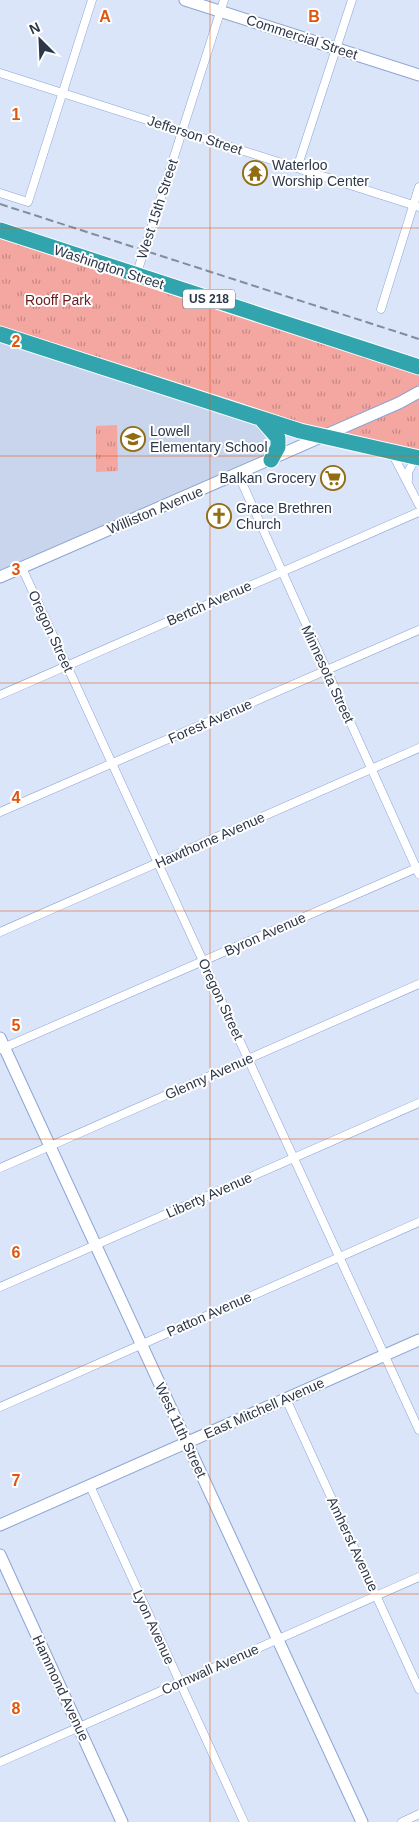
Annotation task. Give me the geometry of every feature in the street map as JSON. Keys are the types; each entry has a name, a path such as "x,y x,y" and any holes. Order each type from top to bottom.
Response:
{"highway":[{"name":"Washington Street","path":"0,230 419,367"},
{"path":"0,334 322,437 417,458"},
{"path":"260,418 272,429 278,438 278,447 271,460"}],"main road":[{"name":"Commercial Street","path":"185,0 222,6 336,48 419,75"},
{"name":"Williston Avenue","path":"0,577 271,460 419,392"},
{"name":"West 11th Street","path":"1,1045 51,1146 362,1822"},
{"name":"East Mitchell Avenue","path":"0,1525 419,1340"},
{"name":"Hammond Avenue","path":"0,1555 122,1822"}],"street":[{"path":"0,193 28,202 92,0"},
{"path":"297,168 352,0"},
{"name":"West 15th Street","path":"136,276 222,6"},
{"name":"Jefferson Street","path":"0,73 416,206"},
{"path":"381,309 416,206 419,187"},
{"path":"392,453 402,473 408,480 419,504"},
{"path":"408,480 408,472 417,458"},
{"name":"Minnesota Street","path":"238,474 418,869"},
{"name":"Bertch Avenue","path":"0,695 419,512"},
{"name":"Oregon Street","path":"22,568 419,1430"},
{"name":"Forest Avenue","path":"0,812 419,630"},
{"name":"Hawthorne Avenue","path":"0,932 419,748"},
{"name":"Byron Avenue","path":"1,1045 418,869"},
{"name":"Glenny Avenue","path":"0,1168 419,984"},
{"name":"Liberty Avenue","path":"0,1288 419,1103"},
{"name":"Patton Avenue","path":"0,1407 419,1222"},
{"name":"Amherst Avenue","path":"286,1399 419,1689"},
{"name":"Lyon Avenue","path":"90,1486 244,1822"},
{"name":"Cornwall Avenue","path":"0,1762 419,1577"},
{"path":"402,1822 419,1814"}],"shaded area":[{"name":"Lowell Elementary School","path":"0,334 260,418 271,460 0,577"}],"green space":[{"name":"Rooff Park","path":"0,229 419,364 419,458 371,448 0,334"},
{"path":"117,425 118,471 96,472 96,426"}],"railway":[{"path":"0,204 419,339"}],"place":[{"name":"Waterloo Worship Center","path":"255,173"},
{"name":"Lowell Elementary School","path":"133,439"},
{"name":"Balkan Grocery","path":"333,478"},
{"name":"Grace Brethren Church","path":"219,516"}]}
